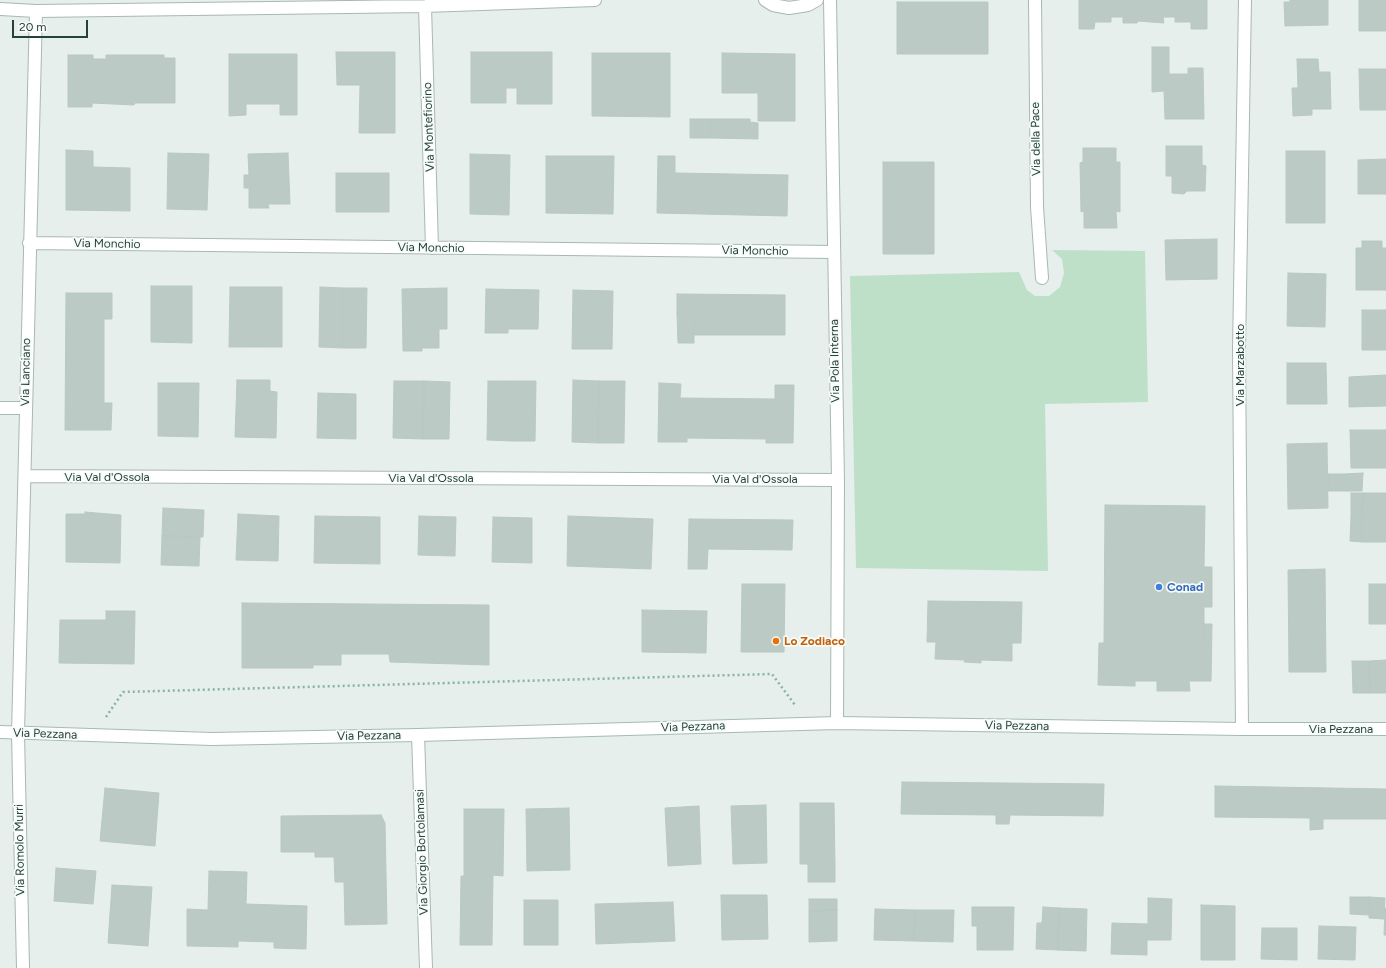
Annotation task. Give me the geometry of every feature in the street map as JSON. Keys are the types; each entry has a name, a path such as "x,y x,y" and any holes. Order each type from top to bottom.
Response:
{"street":[{"path":"0,9 36,11 64,5 425,6 594,0"},
{"path":"765,0 773,5 789,8 808,5 817,0"},
{"name":"Via Pola Interna","path":"830,0 838,480 837,723"},
{"name":"Via della Pace","path":"1035,0 1037,207 1042,278"},
{"name":"Via Marzabotto","path":"1242,729 1240,349 1244,0"},
{"name":"Via Montefiorino","path":"425,6 432,248"},
{"name":"Via Lanciano","path":"18,733 25,476 29,243 36,11"},
{"name":"Via Monchio","path":"29,243 834,252"},
{"path":"0,408 25,408"},
{"name":"Via Val d'Ossola","path":"25,476 838,480"},
{"name":"Via Pezzana","path":"0,732 212,739 418,735 837,723 1242,729 1386,729"},
{"name":"Via Romolo Murri","path":"18,733 23,968"},
{"name":"Via Giorgio Bortolamasi","path":"418,735 426,968"}],"path":[{"path":"103,722 122,692 772,674 797,708"}],"green space":[{"path":"1052,250 1145,251 1148,402 1045,404 1048,571 856,568 850,276 1019,272 1027,290 1035,296 1049,296 1060,287 1064,273 1062,259"}],"building":[{"path":"1079,0 1207,0 1207,29 1191,29 1191,22 1175,22 1175,17 1163,17 1164,23 1138,21 1137,23 1123,23 1123,17 1111,17 1111,22 1095,22 1094,29 1079,29"},
{"path":"1290,0 1328,0 1328,25 1285,26 1284,2 1290,2"},
{"path":"1359,0 1386,0 1386,31 1359,31"},
{"path":"897,2 988,2 988,54 897,54"},
{"path":"1152,47 1169,47 1169,74 1188,74 1188,68 1203,68 1204,119 1165,119 1164,91 1152,92"},
{"path":"336,52 395,52 395,133 359,133 360,85 337,85"},
{"path":"471,52 552,52 552,104 517,104 517,88 506,88 506,103 471,103"},
{"path":"592,53 670,53 670,117 592,116"},
{"path":"722,53 795,54 795,121 758,121 758,93 722,93"},
{"path":"229,54 297,54 297,115 280,115 280,104 246,104 246,115 229,116"},
{"path":"68,55 93,55 93,59 106,59 106,55 164,55 164,58 175,58 175,103 135,103 134,105 92,103 92,107 68,107"},
{"path":"1297,59 1318,59 1319,72 1330,72 1331,109 1312,109 1312,115 1293,116 1292,88 1298,88"},
{"path":"1359,69 1386,69 1386,110 1360,110"},
{"path":"690,119 711,119 711,138 690,138"},
{"path":"711,119 750,119 750,122 758,123 758,139 711,138"},
{"path":"1166,146 1202,146 1202,165 1206,166 1205,191 1187,191 1184,194 1172,193 1172,176 1166,176"},
{"path":"1083,148 1116,148 1116,162 1120,162 1120,212 1116,211 1117,228 1084,228 1084,211 1081,212 1080,163 1083,162"},
{"path":"66,150 93,151 93,167 130,168 130,211 66,210"},
{"path":"1286,151 1325,151 1325,223 1286,223"},
{"path":"168,153 209,154 207,210 167,209"},
{"path":"288,153 290,204 268,204 269,208 249,208 249,188 244,188 244,175 249,175 248,154"},
{"path":"470,154 510,155 509,215 470,214"},
{"path":"546,156 614,156 613,214 546,213"},
{"path":"658,156 675,156 675,173 788,175 787,216 657,213"},
{"path":"1386,159 1386,194 1358,194 1358,160"},
{"path":"883,162 934,162 934,254 883,254"},
{"path":"336,173 389,173 389,212 336,212"},
{"path":"1217,239 1217,279 1166,280 1165,240"},
{"path":"1362,241 1382,241 1382,248 1386,248 1386,290 1356,290 1356,248 1362,248"},
{"path":"1288,273 1326,274 1325,327 1287,326"},
{"path":"151,286 192,286 192,343 151,342"},
{"path":"230,287 256,287 256,347 229,347"},
{"path":"256,287 282,287 282,347 256,347"},
{"path":"320,287 343,288 343,348 319,347"},
{"path":"343,288 367,288 366,348 343,348"},
{"path":"447,288 447,329 439,329 439,348 422,348 422,351 403,351 402,289"},
{"path":"486,289 539,290 538,329 508,329 508,333 485,333"},
{"path":"573,290 613,291 612,349 572,349"},
{"path":"66,293 112,293 112,319 104,319 104,403 112,403 111,430 65,430"},
{"path":"677,294 785,295 785,335 694,335 694,314 677,314"},
{"path":"1362,310 1386,310 1386,350 1362,350"},
{"path":"677,314 694,314 694,343 678,343"},
{"path":"1287,363 1326,363 1327,404 1287,404"},
{"path":"1386,375 1386,406 1349,407 1349,377"},
{"path":"237,380 270,380 270,391 277,392 276,438 235,437"},
{"path":"573,380 599,381 598,443 572,442"},
{"path":"394,381 424,381 423,439 393,438"},
{"path":"424,381 450,382 449,439 423,439"},
{"path":"488,381 512,381 512,441 487,440"},
{"path":"512,381 536,381 535,441 512,441"},
{"path":"599,381 625,381 624,443 598,443"},
{"path":"158,383 199,383 198,437 158,436"},
{"path":"659,383 681,384 680,398 775,399 775,385 794,385 793,443 766,443 766,439 687,438 687,442 658,442"},
{"path":"318,393 356,394 356,439 317,438"},
{"path":"1350,430 1386,430 1386,468 1351,468"},
{"path":"1327,443 1328,508 1288,509 1287,444"},
{"path":"1363,473 1362,491 1344,491 1344,474"},
{"path":"1328,474 1344,474 1344,491 1328,491"},
{"path":"1351,493 1363,493 1362,517 1351,517"},
{"path":"1363,493 1386,493 1386,517 1362,517"},
{"name":"Conad","path":"1105,505 1205,506 1204,567 1212,567 1212,607 1204,607 1204,643 1104,643"},
{"path":"163,508 204,510 203,537 162,536"},
{"path":"85,512 121,515 120,563 66,562 66,514 85,514"},
{"path":"238,514 279,516 278,561 236,560"},
{"path":"315,516 380,517 380,564 314,563"},
{"path":"419,516 456,517 455,556 418,555"},
{"path":"568,516 653,519 651,569 567,566"},
{"path":"493,517 532,518 532,563 492,562"},
{"path":"1351,517 1362,517 1362,542 1350,541"},
{"path":"1362,517 1386,517 1386,542 1362,542"},
{"path":"689,519 793,520 792,550 708,549 707,569 688,569"},
{"path":"162,536 200,537 199,566 161,565"},
{"path":"1325,569 1326,672 1289,672 1288,570"},
{"path":"742,584 785,584 784,652 741,652"},
{"path":"1369,584 1386,584 1386,624 1369,624"},
{"path":"928,601 1022,602 1021,643 1012,643 1012,661 981,660 981,663 964,662 965,660 935,659 936,642 927,642"},
{"path":"242,603 489,605 489,665 390,662 389,654 341,654 341,665 313,665 313,668 242,668"},
{"path":"642,610 707,611 706,653 642,652"},
{"path":"106,611 135,611 134,664 59,663 60,620 106,620"},
{"path":"1204,624 1212,624 1211,681 1189,681 1190,691 1157,691 1157,681 1135,681 1135,686 1098,685 1099,643 1204,643"},
{"path":"1386,660 1386,693 1370,693 1369,661"},
{"path":"1352,661 1369,661 1370,693 1353,693"},
{"path":"902,782 1104,784 1103,816 1010,815 1009,824 996,824 996,815 901,814"},
{"path":"1215,786 1386,789 1386,819 1323,819 1323,829 1310,830 1310,818 1215,817"},
{"path":"105,788 159,793 155,846 100,841"},
{"path":"800,803 834,803 835,864 800,864"},
{"path":"766,805 767,863 733,864 731,806"},
{"path":"699,806 701,864 668,866 665,808"},
{"path":"569,808 570,870 527,871 526,809"},
{"path":"464,809 504,809 503,876 493,875 492,945 460,945 461,876 464,876"},
{"path":"381,815 385,823 387,924 345,925 344,882 335,882 334,857 315,857 315,852 281,852 281,816"},
{"path":"808,864 835,864 835,882 808,882"},
{"path":"56,868 96,871 93,904 54,901"},
{"path":"209,871 247,872 246,904 307,906 306,949 274,948 274,942 238,941 238,947 187,946 187,909 208,910"},
{"path":"112,885 152,887 148,946 108,943"},
{"path":"721,895 767,895 768,939 722,940"},
{"path":"1350,897 1369,897 1369,915 1350,914"},
{"path":"1369,897 1385,898 1384,919 1369,918"},
{"path":"1148,898 1172,899 1171,940 1147,940 1147,955 1111,954 1112,923 1148,924"},
{"path":"809,899 837,899 837,910 809,911"},
{"path":"524,900 558,900 558,945 524,945"},
{"path":"673,902 675,941 596,944 595,904"},
{"path":"1201,905 1235,906 1235,960 1201,960"},
{"path":"972,907 1014,907 1013,950 977,950 977,926 972,926"},
{"path":"1043,907 1059,908 1058,950 1036,949 1037,923 1042,923"},
{"path":"1059,908 1087,909 1086,951 1058,950"},
{"path":"1385,908 1386,935 1384,935"},
{"path":"875,909 915,910 914,941 874,940"},
{"path":"837,910 837,941 809,942 809,911"},
{"path":"915,910 954,910 953,942 914,941"},
{"path":"1319,926 1356,927 1355,960 1318,959"},
{"path":"1262,928 1297,928 1297,960 1261,959"}],"place":[{"name":"Conad","path":"1159,587"},
{"name":"Lo Zodiaco","path":"776,641"}]}
